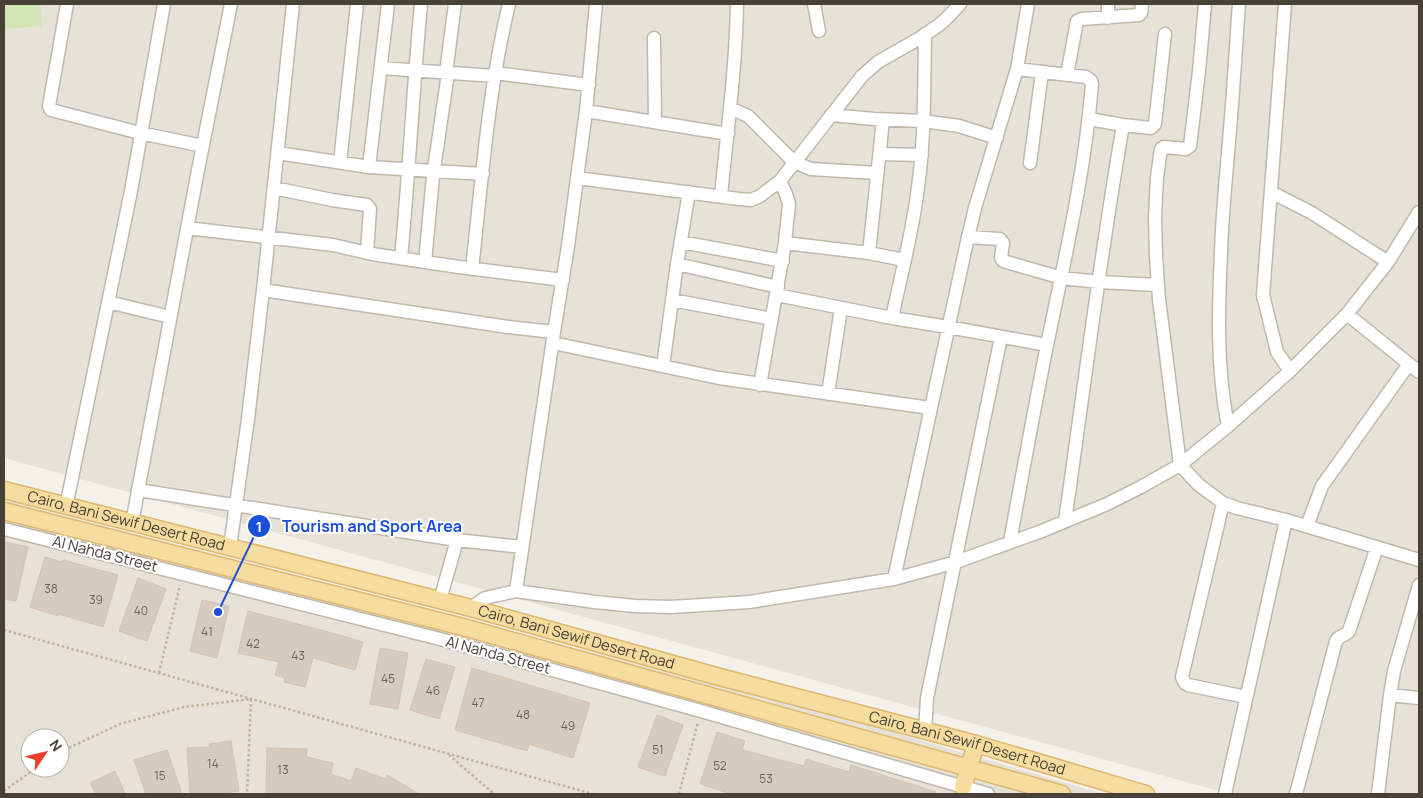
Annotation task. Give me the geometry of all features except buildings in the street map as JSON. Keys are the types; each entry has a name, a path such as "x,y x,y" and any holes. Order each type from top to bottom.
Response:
{"main road":[{"name":"Cairo, Bani Sewif Desert Road","path":"4,490 471,608 716,676 976,744 1146,794"},
{"name":"Cairo, Bani Sewif Desert Road","path":"4,511 464,627 1062,794"},
{"path":"962,786 976,744"}],"street":[{"path":"68,4 50,106 51,110 140,133 203,146"},
{"path":"66,507 131,191 164,4"},
{"path":"132,523 231,4"},
{"path":"230,547 263,290 293,4"},
{"path":"340,162 357,4"},
{"path":"369,166 388,4"},
{"path":"401,258 421,4"},
{"path":"425,262 434,171 455,4"},
{"path":"472,269 495,74 509,4"},
{"path":"516,591 577,178 589,84 596,4"},
{"path":"721,196 737,28 737,4"},
{"path":"814,4 819,31"},
{"path":"577,178 740,199 751,200 760,196 780,181 862,76 878,62 939,25 960,4"},
{"path":"894,579 968,237 1017,69 1028,4"},
{"path":"1108,4 1108,18"},
{"path":"1067,75 1077,22 1081,19 1139,15 1142,4"},
{"path":"1205,4 1190,146 1186,149 1164,148 1160,150 1155,217 1158,285 1180,465 1199,486 1223,503 1419,560"},
{"path":"1228,426 1222,398 1219,358 1219,314 1226,175 1239,4"},
{"path":"1285,4 1263,295 1277,352 1290,371"},
{"path":"892,318 914,215 922,155 925,34"},
{"path":"1089,119 1151,128 1155,124 1165,34"},
{"path":"654,38 655,122"},
{"path":"380,68 447,73 495,74 589,84"},
{"path":"1010,542 1076,204 1089,119 1092,84 1086,77 1017,69"},
{"path":"1030,163 1042,72"},
{"path":"730,108 748,116 794,162 811,169 878,173"},
{"path":"586,111 728,134"},
{"path":"831,116 923,121 959,126 997,138"},
{"path":"869,252 883,120"},
{"path":"1065,521 1102,256 1123,125"},
{"path":"278,153 369,166 483,174"},
{"path":"880,154 922,155"},
{"path":"760,384 785,243 789,204 780,181"},
{"path":"274,188 367,205 370,211 367,253"},
{"path":"663,366 689,192"},
{"path":"1271,192 1312,213 1388,262"},
{"path":"471,608 485,598 516,591 635,606 671,607 748,602 894,579 956,562 1065,521 1140,488 1180,465 1228,426 1290,371 1347,314 1388,262 1419,212"},
{"path":"187,228 332,245 367,253 425,262 563,280"},
{"path":"968,237 1000,238 1003,244 1001,258 1003,261 1062,278 1158,285"},
{"path":"681,242 782,261"},
{"path":"785,243 869,252 904,260"},
{"path":"677,264 841,308 1047,345"},
{"path":"263,290 508,327 719,378 930,408"},
{"path":"672,300 772,319"},
{"path":"108,302 170,317"},
{"path":"828,394 841,308"},
{"path":"1307,526 1322,486 1414,368 1347,314"},
{"path":"925,731 927,698 1001,337"},
{"path":"138,490 457,540 522,547"},
{"path":"1223,503 1182,677 1188,685 1246,697"},
{"path":"1224,794 1286,520"},
{"name":"Al Nahda Street","path":"4,529 440,639 701,710 988,794"},
{"path":"440,600 457,540"},
{"path":"1296,794 1336,641 1339,636 1348,633 1350,630 1377,547"},
{"path":"1378,794 1390,695 1400,646 1419,585"},
{"path":"1390,695 1419,698"}],"path":[{"path":"159,673 183,574"},
{"path":"4,630 593,794"},
{"path":"70,747 120,724 184,706 251,699"},
{"path":"247,794 251,699"},
{"path":"679,794 701,710"},
{"path":"448,754 494,794"},
{"path":"4,790 21,778"}],"shaded area":[{"path":"4,4 1419,4 1419,794 1230,794 4,458"},
{"path":"4,500 862,723 1104,794 4,794"}],"green space":[{"path":"4,4 40,4 42,26 4,29"}],"place":[{"name":"Tourism and Sport Area","path":"218,612"}]}
